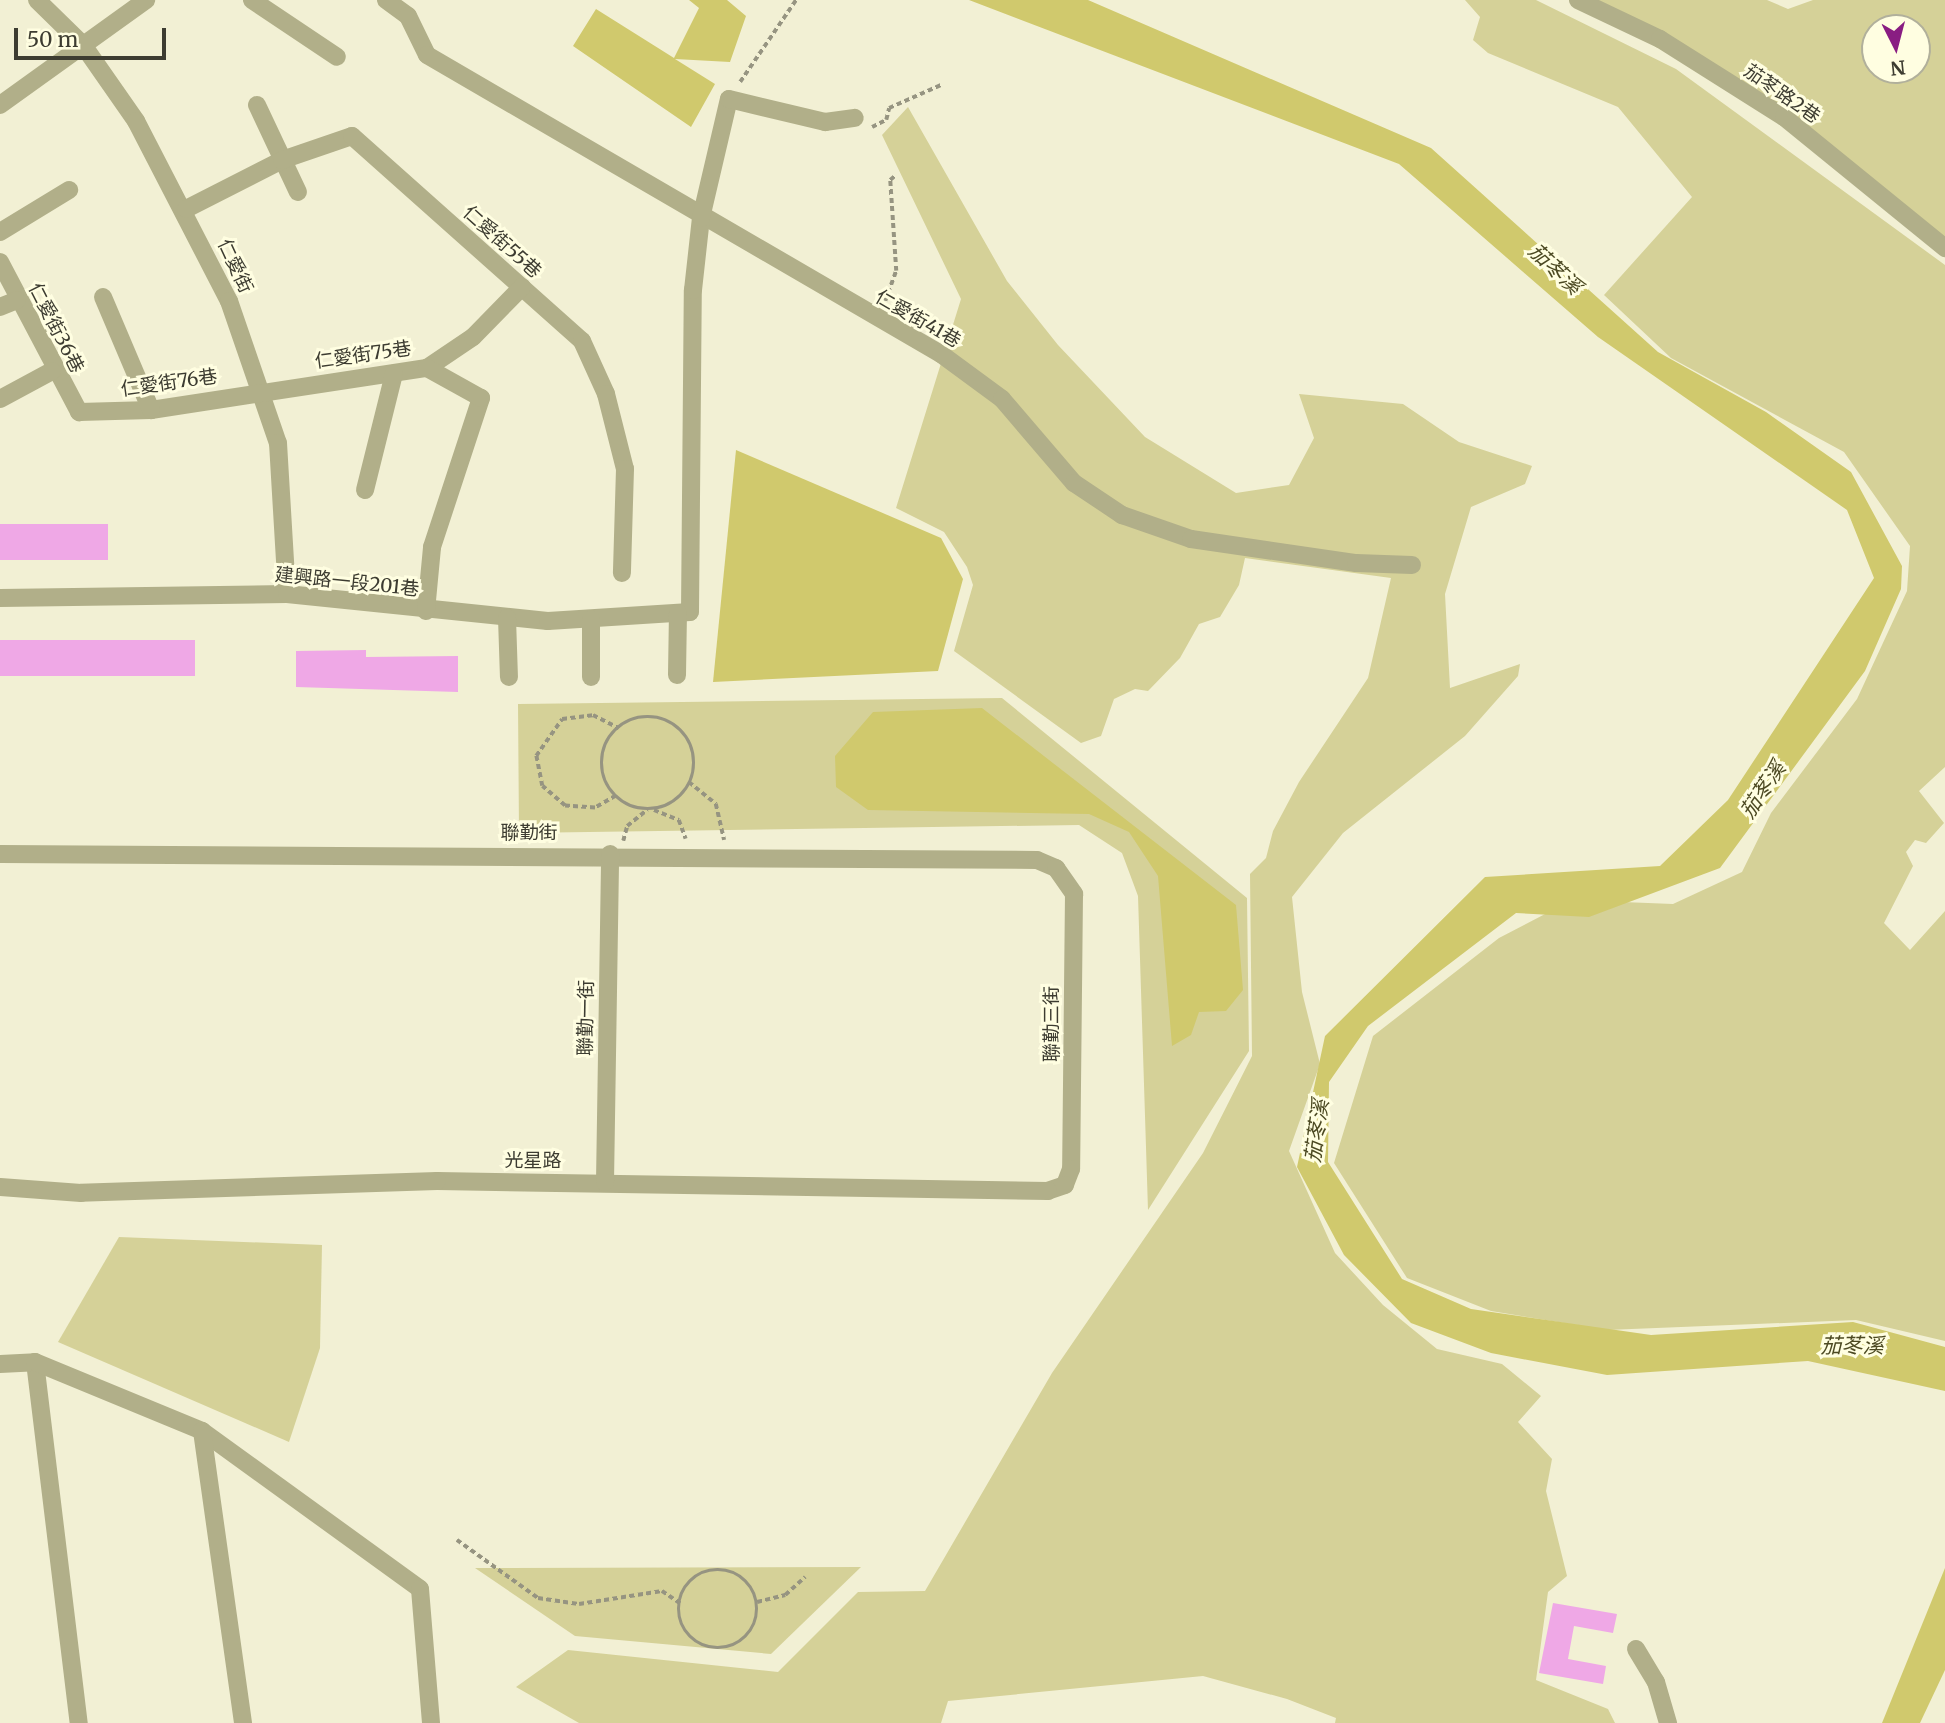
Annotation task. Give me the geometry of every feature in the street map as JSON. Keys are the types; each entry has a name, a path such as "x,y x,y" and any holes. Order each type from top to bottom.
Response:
{"street":[{"name":"仁愛街","path":"37,0 83,45 186,209 264,390 278,443 287,594"},
{"path":"0,105 146,0"},
{"path":"252,0 337,57"},
{"name":"仁愛街41巷","path":"386,0 420,36 427,55 701,218 941,354 1002,399 1074,484 1122,515 1191,538 1356,563 1412,565"},
{"name":"茄苳路2巷","path":"1578,0 1660,38 1784,117 1945,248"},
{"path":"677,674 684,613 693,290 701,218 729,99 824,122 855,117"},
{"path":"257,106 298,192"},
{"name":"仁愛街55巷","path":"186,209 282,160 352,136 582,341 606,394 625,469 622,573"},
{"path":"0,233 69,190"},
{"name":"仁愛街36巷","path":"0,262 52,372 79,412"},
{"name":"仁愛街75巷","path":"264,390 427,368 473,337 522,287"},
{"path":"103,298 151,410"},
{"path":"0,307 17,300"},
{"path":"426,611 432,547 481,398 427,368"},
{"path":"0,399 52,372"},
{"path":"365,490 394,374"},
{"name":"仁愛街76巷","path":"79,412 151,410 264,390"},
{"name":"建興路一段201巷","path":"0,598 287,594 507,618 591,618 684,613"},
{"path":"507,618 509,677"},
{"path":"591,618 591,677"},
{"name":"聯勤街","path":"0,854 686,854 1037,860 1056,868"},
{"name":"聯勤一街","path":"605,1182 616,854"},
{"name":"聯勤三街","path":"1056,868 1074,894 1071,1169 1065,1185"},
{"name":"光星路","path":"0,1187 80,1193 605,1182 1048,1191 1065,1185"},
{"path":"0,1364 35,1362 202,1431 420,1589 431,1723"},
{"path":"35,1362 79,1723"},
{"path":"202,1431 243,1723"},
{"path":"1636,1649 1656,1682 1668,1723"}],"path":[{"path":"729,99 796,0"},
{"path":"855,117 867,130 886,120 889,108 941,85"},
{"path":"878,320 896,271 890,180 897,175"},
{"path":"616,796 595,808 565,806 542,786 536,756 562,719 593,715 619,728"},
{"path":"616,854 627,826 648,810 676,800 689,782 690,746 670,723 639,718 619,728 601,762 616,796 648,810 679,820 686,854"},
{"path":"689,782 716,804 725,855"},
{"path":"457,1540 538,1598 579,1604 662,1591 680,1603 686,1632 721,1648 753,1627 757,1602 744,1580 721,1570 697,1577 680,1603"},
{"path":"757,1602 785,1595 805,1577"}],"shaded area":[{"path":"1465,0 1536,0 1676,69 1945,265 1945,767 1919,791 1944,823 1926,843 1915,840 1906,852 1913,866 1884,923 1910,950 1945,911 1945,1341 1856,1320 1607,1330 1491,1311 1407,1278 1334,1163 1373,1036 1499,938 1572,900 1673,904 1742,872 1771,813 1857,699 1907,591 1910,546 1844,452 1671,358 1604,295 1692,197 1618,107 1488,53 1473,40 1480,17"},
{"path":"1592,0 1767,0 1788,9 1813,0 1945,0 1945,240 1843,158"},
{"path":"908,107 1007,281 1058,345 1145,437 1236,493 1289,485 1314,438 1299,394 1403,404 1459,442 1532,466 1525,484 1471,507 1445,594 1450,688 1520,664 1518,676 1465,736 1343,833 1292,897 1302,992 1320,1064 1289,1151 1335,1253 1383,1305 1437,1349 1502,1364 1541,1396 1518,1422 1552,1459 1546,1491 1567,1576 1548,1592 1536,1680 1608,1709 1615,1723 1335,1723 1336,1718 1287,1699 1203,1676 948,1701 941,1723 579,1723 516,1687 568,1650 778,1672 858,1592 925,1591 1052,1373 1203,1153 1252,1056 1250,874 1266,858 1273,831 1299,782 1368,678 1391,578 1245,558 1239,585 1220,617 1199,624 1180,658 1148,691 1135,689 1114,699 1101,736 1081,743 954,651 973,585 967,567 944,532 896,508 961,299 882,135"},
{"path":"1002,698 1247,898 1249,1051 1148,1210 1138,896 1122,853 1079,825 519,833 518,704"},
{"path":"119,1237 322,1245 320,1348 289,1442 58,1342"},
{"path":"861,1567 771,1654 575,1636 475,1568"}],"water":[{"path":"689,0 727,0 746,16 730,62 675,59 715,84 691,127 573,46 596,9 674,58 699,8"},
{"name":"茄苳溪","path":"969,0 1088,0 1431,148 1658,352 1766,412 1851,472 1902,566 1901,589 1865,671 1720,868 1589,917 1516,913 1368,1026 1329,1082 1328,1162 1402,1279 1471,1309 1651,1335 1853,1322 1945,1347 1945,1391 1808,1361 1607,1375 1491,1353 1411,1323 1344,1255 1297,1167 1325,1036 1485,877 1660,866 1728,800 1874,578 1847,510 1598,337 1399,164"},
{"path":"736,450 941,538 963,579 938,671 713,682"},
{"path":"982,708 1236,905 1243,990 1226,1011 1199,1012 1191,1035 1172,1046 1158,876 1129,832 1089,814 868,810 836,787 835,756 873,712"},
{"path":"1945,1568 1945,1670 1920,1723 1882,1723"}],"building":[{"path":"0,524 108,524 108,560 0,560"},
{"path":"0,640 195,640 195,676 0,676"},
{"path":"366,650 366,657 458,656 458,692 296,687 296,651"},
{"path":"1553,1603 1617,1614 1613,1633 1574,1626 1568,1659 1606,1666 1603,1684 1539,1673"}]}
